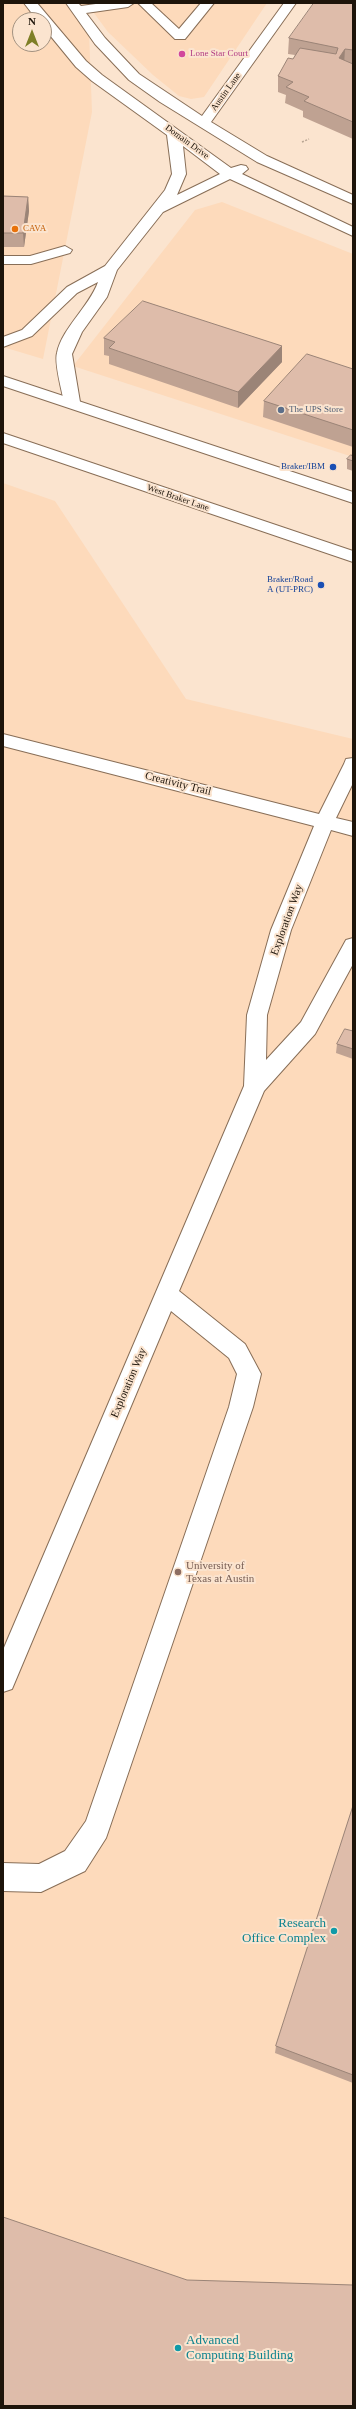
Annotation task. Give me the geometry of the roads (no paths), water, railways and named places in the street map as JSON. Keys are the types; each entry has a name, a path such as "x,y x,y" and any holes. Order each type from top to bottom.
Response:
{"street":[{"name":"Domain Drive","path":"30,3 37,12"},
{"path":"144,3 180,36 208,3"},
{"name":"Austin Lane","path":"204,122 290,3"},
{"path":"74,7 121,4"},
{"path":"74,7 115,57 134,77 165,99 262,159 353,200"},
{"name":"Domain Drive","path":"52,30 81,64 97,78 230,174 353,232"},
{"path":"81,64 115,57"},
{"path":"72,402 64,354 75,332 100,297 110,269 172,191 179,174 174,133"},
{"path":"159,208 262,159"},
{"path":"3,260 31,260 65,250"},
{"path":"3,342 27,333 72,290 110,269"},
{"path":"3,381 72,402 353,498"},
{"name":"West Braker Lane","path":"3,438 353,557"},
{"name":"Creativity Trail","path":"3,740 353,829"},
{"name":"Exploration Way","path":"255,1086 257,1015 281,930 325,822 353,764"},
{"name":"Exploration Way","path":"3,1680 255,1086 308,1028 353,945"},
{"path":"3,1877 41,1878 75,1860 97,1829 242,1407 249,1374 237,1351 167,1295"}],"place":[{"name":"Lone Star Court","path":"182,54"},
{"name":"CAVA","path":"15,229"},
{"name":"The UPS Store","path":"281,410"},
{"name":"Braker/IBM","path":"333,467"},
{"name":"Braker/Road A (UT-PRC)","path":"321,585"},
{"name":"University of Texas at Austin","path":"178,1572"},
{"name":"Research Office Complex","path":"334,1931"},
{"name":"Advanced Computing Building","path":"178,2348"}]}
